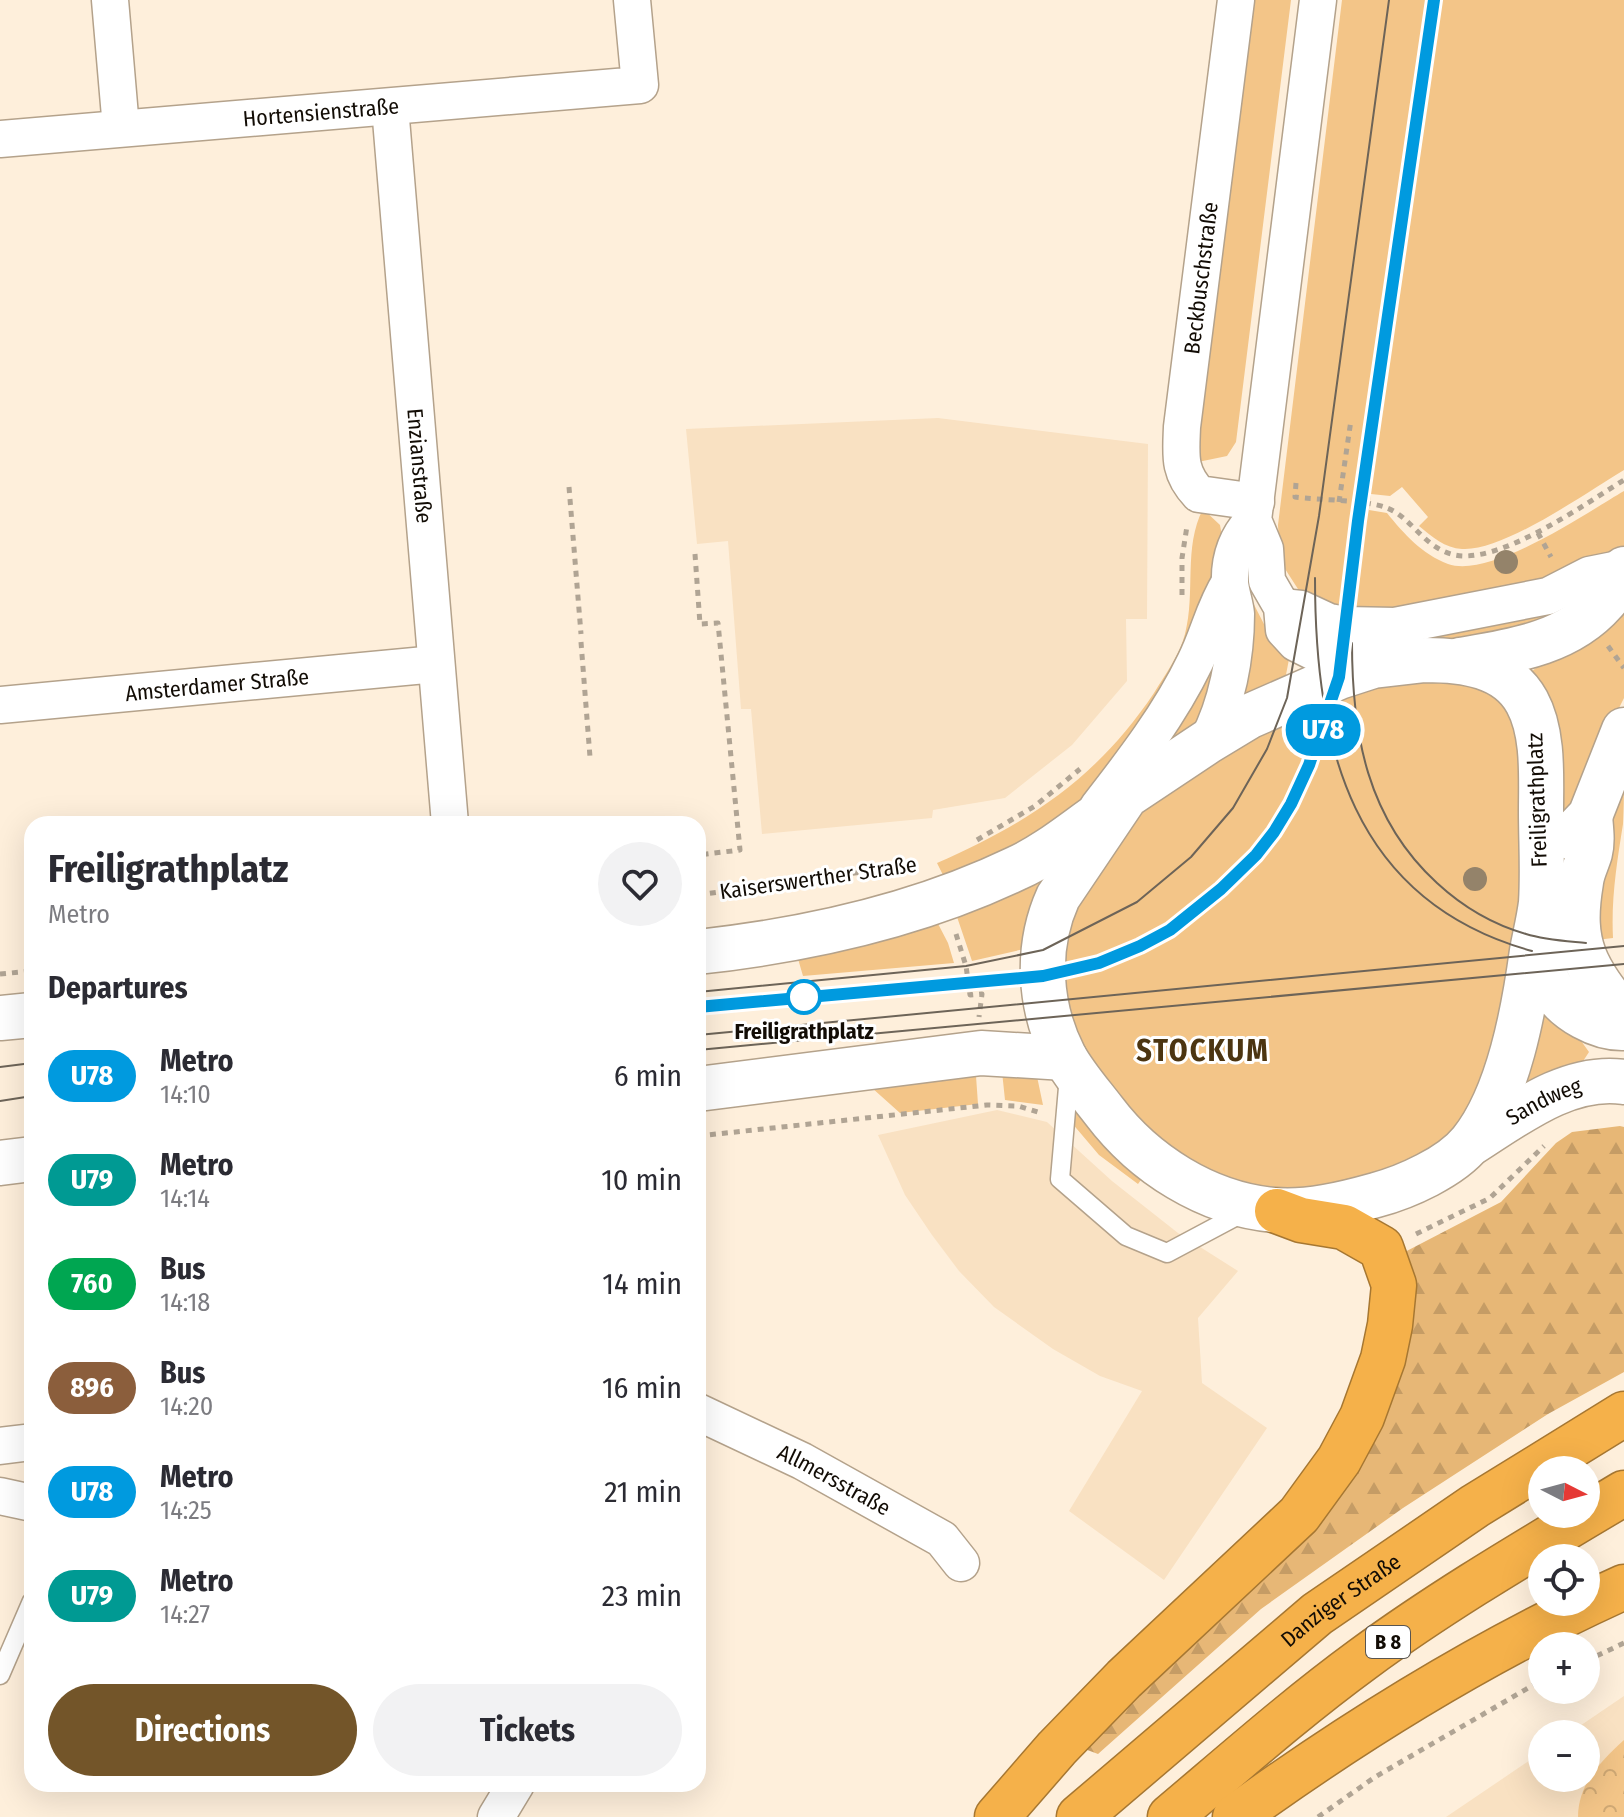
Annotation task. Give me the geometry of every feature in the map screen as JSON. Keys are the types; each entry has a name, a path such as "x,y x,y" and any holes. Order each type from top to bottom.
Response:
{"highway":[{"path":"997,1817 1057,1748 1124,1679 1299,1515 1339,1460 1362,1417 1383,1359 1393,1303 1394,1285 1381,1248 1344,1227 1301,1220 1265,1209"},
{"name":"Danziger Straße","path":"1079,1817 1317,1614 1475,1506 1624,1414"},
{"name":"B 8","path":"1170,1817 1283,1720 1363,1659 1454,1596 1624,1493"},
{"path":"1235,1817 1306,1766 1441,1680 1551,1620 1624,1587"}],"main road":[{"path":"1456,661 1533,647 1565,632 1606,601 1624,569"},
{"name":"Freiligrathplatz","path":"1404,661 1456,661 1492,670 1516,687 1527,702 1533,718 1541,778 1540,910 1523,1010 1493,1104 1470,1143 1431,1173 1396,1190 1347,1204 1265,1209 1184,1182 1143,1154 1114,1124 1068,1061 1045,1002 1043,976 1045,931 1058,897 1126,796 1250,716 1320,684 1363,669 1404,661"},
{"path":"1624,730 1590,816 1570,838 1540,910 1545,971 1552,988 1572,1008 1596,1023 1608,1029 1624,1028"},
{"name":"Kaiserswerther Straße","path":"706,951 832,932 888,917 935,880 1020,867 1126,796"},
{"path":"1590,816 1592,839 1578,904 1579,942 1587,967 1597,984 1624,1017"},
{"path":"0,1018 24,1016"},
{"path":"706,1088 981,1053 1068,1061"},
{"name":"Sandweg","path":"1470,1143 1563,1090 1595,1083 1624,1082"},
{"path":"0,1163 24,1160"}],"street":[{"path":"110,0 121,128"},
{"name":"Hortensienstraße","path":"0,139 640,85 632,0"},
{"name":"Beckbuschstraße","path":"1199,494 1181,463 1182,427 1236,0"},
{"path":"1207,742 1220,713 1233,646 1236,612 1230,582 1233,552 1254,511 1318,0"},
{"name":"Enzianstraße","path":"390,107 449,816"},
{"path":"1199,494 1254,511"},
{"path":"1254,511 1265,549 1267,581 1282,607 1284,630 1296,643 1316,653 1352,659 1404,661"},
{"path":"1282,607 1301,609 1329,622 1345,625 1395,626 1548,596 1589,575 1624,569"},
{"path":"1087,822 1135,759 1181,689 1207,635 1216,605 1230,582"},
{"name":"Amsterdamer Straße","path":"0,705 436,664"},
{"name":"Allmersstraße","path":"706,1416 802,1461 942,1539 961,1563"},
{"path":"0,1446 24,1443"},
{"path":"0,1496 24,1501"},
{"path":"496,1817 511,1792"}],"lane":[{"path":"1068,1061 1060,1179 1126,1236 1167,1253 1265,1209"},
{"path":"0,1675 24,1620"}],"path":[{"path":"1339,502 1351,420"},
{"path":"1260,464 1297,469 1295,497 1387,507 1427,543 1452,555 1462,556 1492,550 1538,533 1624,480"},
{"path":"569,487 590,757"},
{"path":"1182,598 1186,528 1199,494"},
{"path":"695,554 700,624 718,623 740,850 706,854"},
{"path":"967,844 1035,806 1086,763"},
{"path":"706,1135 987,1105 977,1025 982,994 970,995 966,966 935,880"},
{"name":"Kaiserswerther Straße","path":"706,894 935,880"},
{"path":"0,974 24,972"},
{"path":"1600,1654 1624,1643"},
{"path":"1318,1817 1375,1777 1528,1688"}],"shaded area":[{"path":"938,418 1148,444 1147,619 1126,619 1127,681 1072,745 1005,798 933,810 932,818 762,834 751,709 741,709 728,541 697,544 686,429"},
{"path":"997,1110 1047,1122 1112,1181 1178,1233 1238,1271 1198,1318 1202,1383 1267,1428 1164,1580 1069,1511 1142,1391 1100,1376 1053,1349 994,1307 959,1271 905,1195 878,1135"},
{"path":"1624,1696 1624,1817 1446,1817 1528,1761 1528,1792 1600,1792 1600,1720 1589,1720"}],"green space":[{"path":"1243,0 1291,0 1236,442 1227,456 1198,462 1190,454"},
{"path":"1342,0 1624,0 1624,470 1522,531 1479,547 1456,548 1429,534 1419,526 1428,517 1402,487 1390,496 1371,494 1369,510 1387,513 1414,543 1430,555 1448,564 1466,566 1513,553 1563,528 1624,491 1624,547 1594,567 1393,621 1305,600 1280,561 1278,525"},
{"path":"1203,509 1220,525 1222,536 1213,598 1115,772 1065,813 1036,832 944,877 937,863 1002,831 1059,794 1109,750 1154,693 1183,642 1190,602 1193,539"},
{"path":"1248,593 1266,628 1290,654 1284,685 1235,707"},
{"path":"1550,600 1560,617 1477,641 1363,637"},
{"path":"1624,600 1624,698 1566,833 1523,678"},
{"path":"1224,630 1203,727 1141,756"},
{"path":"1441,674 1507,699 1536,797 1501,1052 1447,1144 1383,1183 1292,1197 1185,1168 1077,1058 1049,956 1110,836 1182,770 1351,687"},
{"path":"1624,766 1623,824 1614,895 1613,938 1588,941 1586,931"},
{"path":"1055,860 1037,946 972,961 955,911"},
{"path":"934,916 954,963 803,976 796,952"},
{"path":"1537,999 1579,1038 1589,1052 1574,1075 1524,1096"},
{"path":"975,1062 978,1104 900,1113 862,1079"},
{"path":"1001,1062 1035,1067 1043,1105 1005,1100"},
{"path":"1080,1092 1143,1177 1138,1184 1099,1155 1071,1122"},
{"path":"1624,1127 1624,1372 1548,1414 1403,1508 1261,1609 1098,1754 1082,1748 1302,1520 1399,1255 1501,1202 1556,1143 1572,1132"},
{"path":"1624,1740 1624,1817 1578,1817 1583,1792 1600,1792 1600,1764"}],"tram line":[{"path":"706,991 966,966 1043,950 1137,902 1191,857 1233,808 1267,749 1287,698 1319,516 1389,0"},
{"path":"706,1006 1043,976 1099,963 1170,930 1221,889 1256,855 1274,832 1309,765 1339,677 1360,504 1434,0"},
{"path":"1315,578 1323,700 1336,756 1356,808 1384,855 1422,895 1471,927 1532,951"},
{"path":"1352,643 1355,710 1368,773 1379,803 1413,858 1447,892 1489,920 1533,936 1586,943"},
{"path":"706,1034 1624,946"},
{"path":"706,1049 1624,964"},
{"path":"0,1067 24,1064"},
{"path":"0,1101 24,1097"}],"metro line":[{"name":"U78","path":"706,1006 1043,976 1099,963 1170,930 1221,889 1256,855 1274,832 1309,765 1339,677 1358,521 1434,0"}],"place":[{"name":"Freiligrathplatz","path":"804,997"}],"district":[{"name":"STOCKUM","path":"1203,1051"}]}
